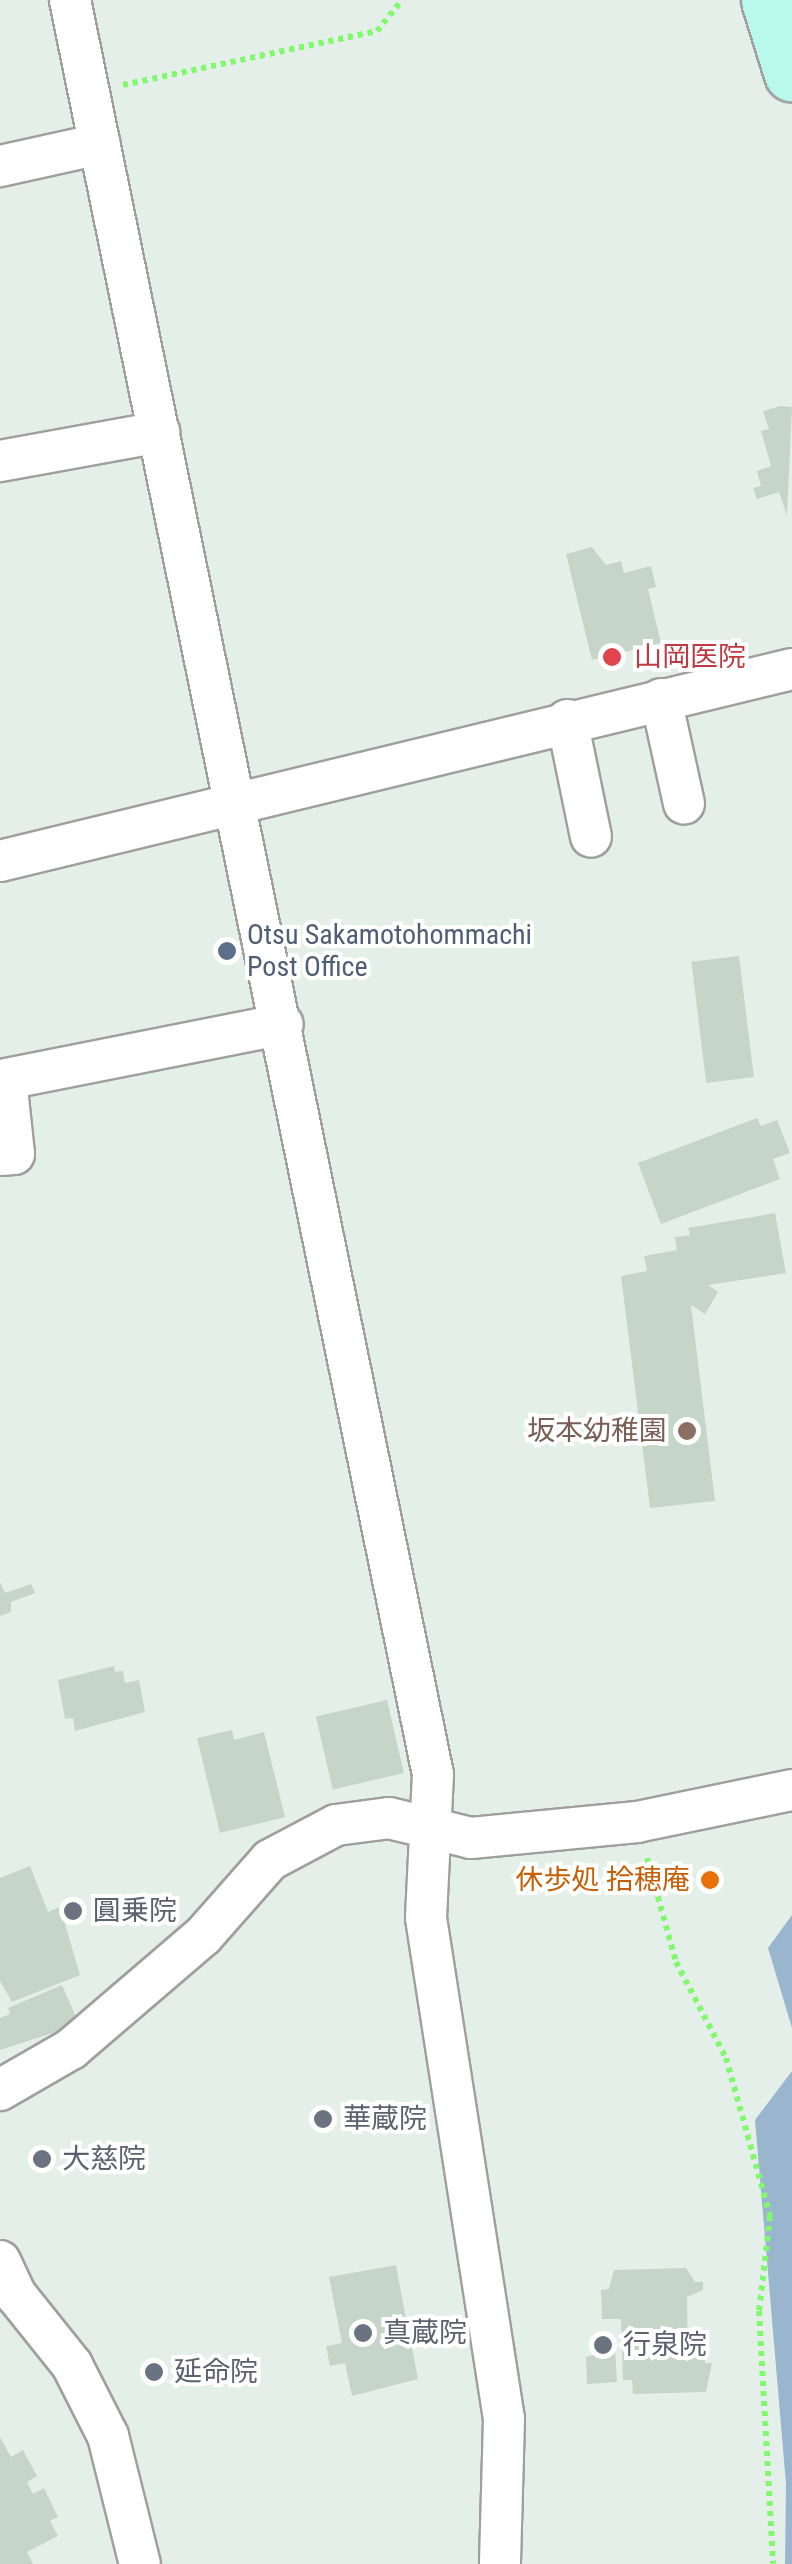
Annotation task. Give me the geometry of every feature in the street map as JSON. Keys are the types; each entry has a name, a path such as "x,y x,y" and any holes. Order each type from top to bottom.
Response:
{"main road":[{"path":"770,0 792,74"}],"street":[{"path":"70,0 283,1024 433,1774 426,1918 504,2419 500,2564"},
{"path":"0,166 100,144"},
{"path":"0,461 160,432"},
{"path":"0,861 238,806 567,720 792,669"},
{"path":"661,699 684,804"},
{"path":"567,720 591,837"},
{"path":"0,1155 14,1154 6,1079 283,1024"},
{"path":"0,2090 71,2049 203,1936 270,1860 336,1825 389,1818 471,1838 637,1822 792,1790"},
{"path":"0,2261 16,2294 72,2364 108,2436 140,2564"}],"path":[{"path":"89,93 377,30 402,0"},
{"path":"637,1822 676,1962 726,2058 770,2216 759,2311 773,2564"}],"shaded area":[{"path":"792,1915 792,2028 768,1948"},
{"path":"792,2071 792,2564 785,2564 786,2484 755,2120"}],"building":[{"path":"792,407 787,516 779,492 757,499 753,488 761,486 757,471 771,466 761,431 769,429 763,411"},
{"path":"592,547 606,565 621,561 624,573 651,566 656,587 648,589 661,643 592,660 566,554"},
{"path":"739,956 754,1077 706,1083 691,962"},
{"path":"757,1118 761,1126 777,1120 790,1153 773,1159 780,1179 661,1224 638,1163"},
{"path":"775,1213 786,1273 708,1285 718,1292 705,1314 691,1305 715,1501 650,1508 621,1276 647,1271 644,1256 677,1250 675,1237 690,1235 688,1228"},
{"path":"0,1582 5,1593 31,1584 35,1593 11,1602 11,1612 0,1616"},
{"path":"114,1666 115,1672 123,1671 125,1683 139,1680 145,1712 75,1731 73,1718 65,1719 58,1680"},
{"path":"387,1700 404,1773 333,1789 316,1716"},
{"path":"232,1730 234,1740 264,1732 285,1817 220,1833 197,1738"},
{"path":"30,1866 48,1912 60,1907 80,1975 12,2002 0,1981 0,1878"},
{"path":"62,1985 77,2019 74,2026 0,2050 0,2018 10,2014 8,2008"},
{"path":"396,2265 406,2319 424,2316 429,2344 412,2347 418,2379 352,2396 345,2363 330,2366 326,2346 342,2343 329,2277"},
{"path":"686,2268 695,2282 703,2282 703,2290 687,2297 688,2351 705,2350 705,2363 712,2363 706,2392 633,2394 632,2380 623,2380 621,2319 602,2319 601,2290 609,2289 614,2270"},
{"path":"615,2349 617,2382 587,2384 586,2357"},
{"path":"0,2437 11,2457 23,2450 37,2476 27,2482 33,2494 44,2488 58,2517 50,2521 58,2536 27,2552 33,2564 0,2564"}],"place":[{"name":"山岡医院","path":"612,657"},
{"name":"Otsu Sakamotohommachi Post Office","path":"227,951"},
{"name":"坂本幼稚園","path":"687,1431"},
{"name":"休歩処 拾穂庵","path":"710,1880"},
{"name":"圓乗院","path":"73,1911"},
{"name":"華蔵院","path":"323,2119"},
{"name":"大慈院","path":"42,2159"},
{"name":"真蔵院","path":"363,2333"},
{"name":"行泉院","path":"603,2345"},
{"name":"延命院","path":"154,2372"}]}
